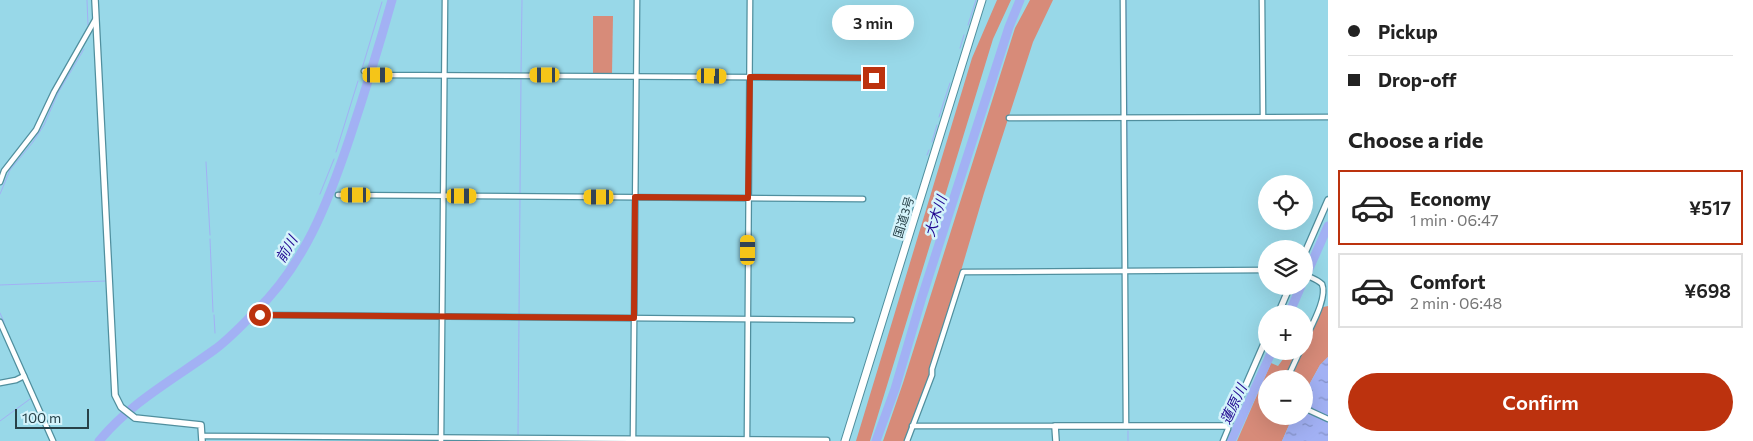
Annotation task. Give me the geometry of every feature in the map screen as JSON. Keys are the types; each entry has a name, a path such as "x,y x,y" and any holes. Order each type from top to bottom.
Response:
{"highway":[{"name":"国道3号","path":"845,441 982,0"}],"street":[{"path":"94,0 114,390 116,399 121,407 131,416 135,418 201,424 202,439 524,438 827,440"},
{"path":"441,439 445,0"},
{"path":"633,440 637,0"},
{"path":"747,440 750,0"},
{"path":"1123,0 1126,426"},
{"path":"1262,0 1263,116"},
{"path":"0,182 4,171 36,130 54,92 96,20"},
{"path":"364,71 378,75 636,75 874,78"},
{"path":"1009,118 1124,119 1328,116"},
{"path":"338,195 864,199"},
{"path":"1310,240 1328,200"},
{"path":"907,441 932,375 932,369 963,272 1258,270"},
{"path":"1313,279 1324,286 1326,297 1323,308 1313,326"},
{"path":"260,315 852,320"},
{"path":"0,322 52,441"},
{"path":"1223,441 1258,357"},
{"path":"0,383 16,380 24,376"},
{"path":"1313,412 1328,419"},
{"path":"912,426 1228,426"},
{"path":"1056,426 1056,441"}],"shaded area":[{"path":"997,0 1011,0 993,39 870,441 856,441 972,58"},
{"path":"1030,0 1053,0 1033,42 984,193 929,379 905,441 883,441 1015,28"},
{"path":"593,16 613,16 612,74 593,73"},
{"path":"1328,306 1328,357 1320,365 1313,378 1313,370 1268,370 1271,363 1278,366 1282,360 1313,360 1313,317 1319,308"},
{"path":"1258,393 1258,425 1289,425 1282,441 1237,441"}],"water":[{"path":"1328,357 1328,441 1282,441 1289,425 1313,425 1313,378 1320,365"}],"waterway":[{"path":"87,0 88,25"},
{"name":"前川","path":"99,441 125,414 224,342 271,295 287,275 312,232 333,186 361,103 392,0"},
{"path":"521,74 522,0"},
{"path":"968,25 976,0"},
{"name":"大木川","path":"876,441 895,389 922,297 1009,27 1020,0"},
{"path":"1126,0 1127,116"},
{"path":"361,72 382,2"},
{"path":"960,48 964,35"},
{"path":"0,194 10,170 44,125 58,93 84,49"},
{"path":"520,194 521,78"},
{"path":"336,152 358,81"},
{"path":"939,117 950,83"},
{"path":"1127,121 1127,268"},
{"path":"932,142 937,125"},
{"path":"927,155 929,150"},
{"path":"320,194 334,159"},
{"path":"206,162 210,235"},
{"path":"518,437 520,198"},
{"name":"蓮原川","path":"1313,260 1328,226"},
{"path":"210,239 213,312"},
{"path":"1127,275 1128,422"},
{"path":"0,285 106,281"},
{"name":"蓮原川","path":"1293,305 1297,295"},
{"path":"0,313 4,322"},
{"path":"214,315 215,333"},
{"name":"蓮原川","path":"1231,441 1268,360"},
{"path":"0,421 30,399"},
{"path":"1128,431 1128,441"}],"route":[{"path":"260,315 634,318 635,197 748,198 750,77 874,78"}]}
